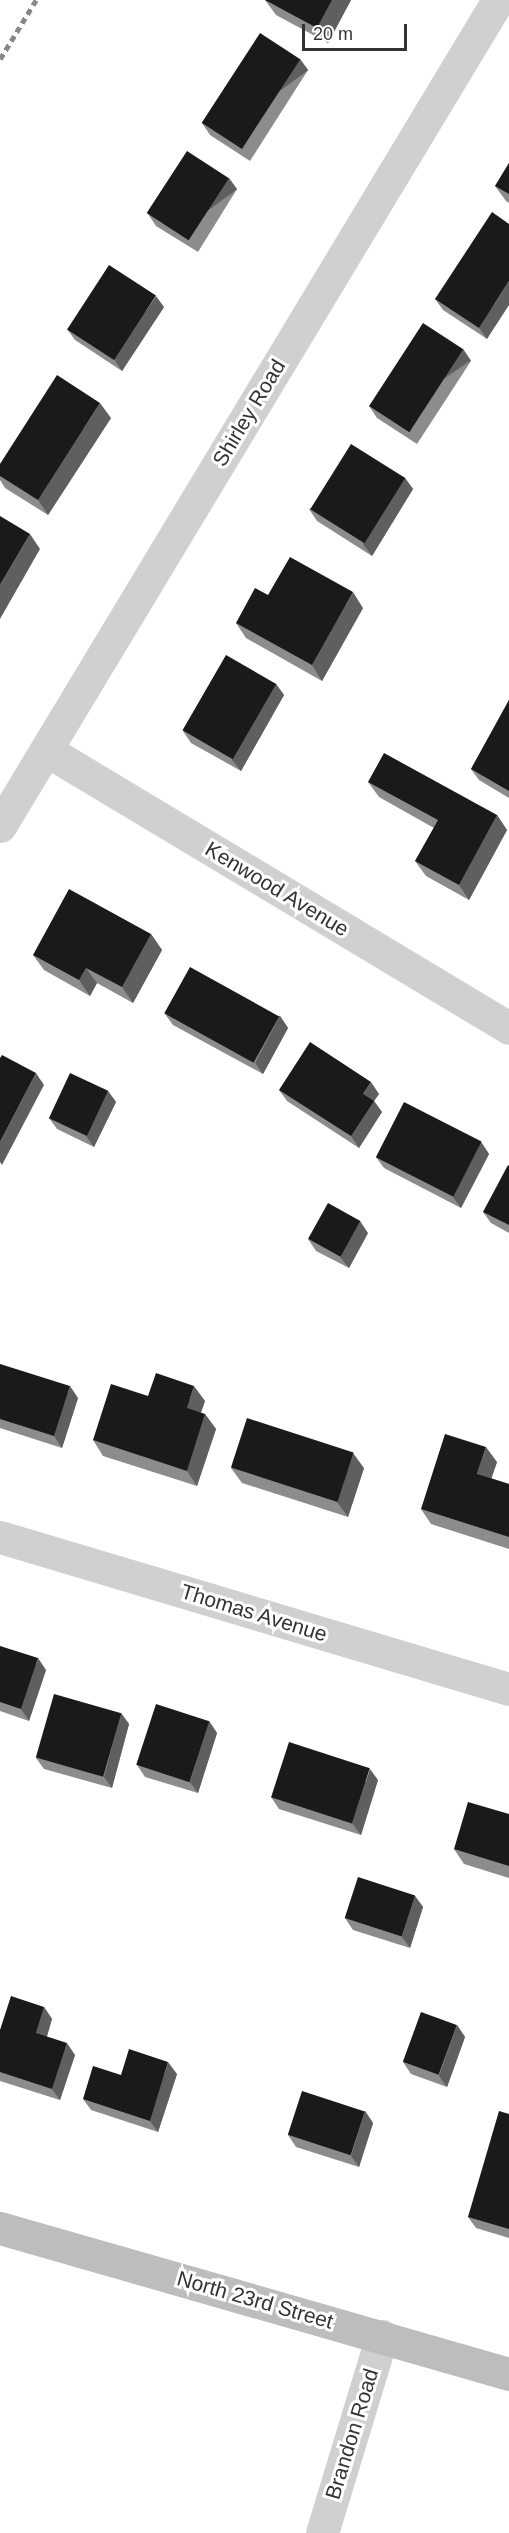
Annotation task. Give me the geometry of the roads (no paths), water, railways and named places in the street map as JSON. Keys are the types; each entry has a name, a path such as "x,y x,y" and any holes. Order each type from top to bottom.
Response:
{"main road":[{"name":"North 23rd Street","path":"0,2228 509,2374"}],"street":[{"name":"Shirley Road","path":"0,826 498,0"},
{"name":"Kenwood Avenue","path":"46,750 509,1029"},
{"name":"Thomas Avenue","path":"0,1537 509,1689"},
{"name":"Brandon Road","path":"322,2533 382,2336"}],"railway":[{"path":"0,59 36,0"}]}
